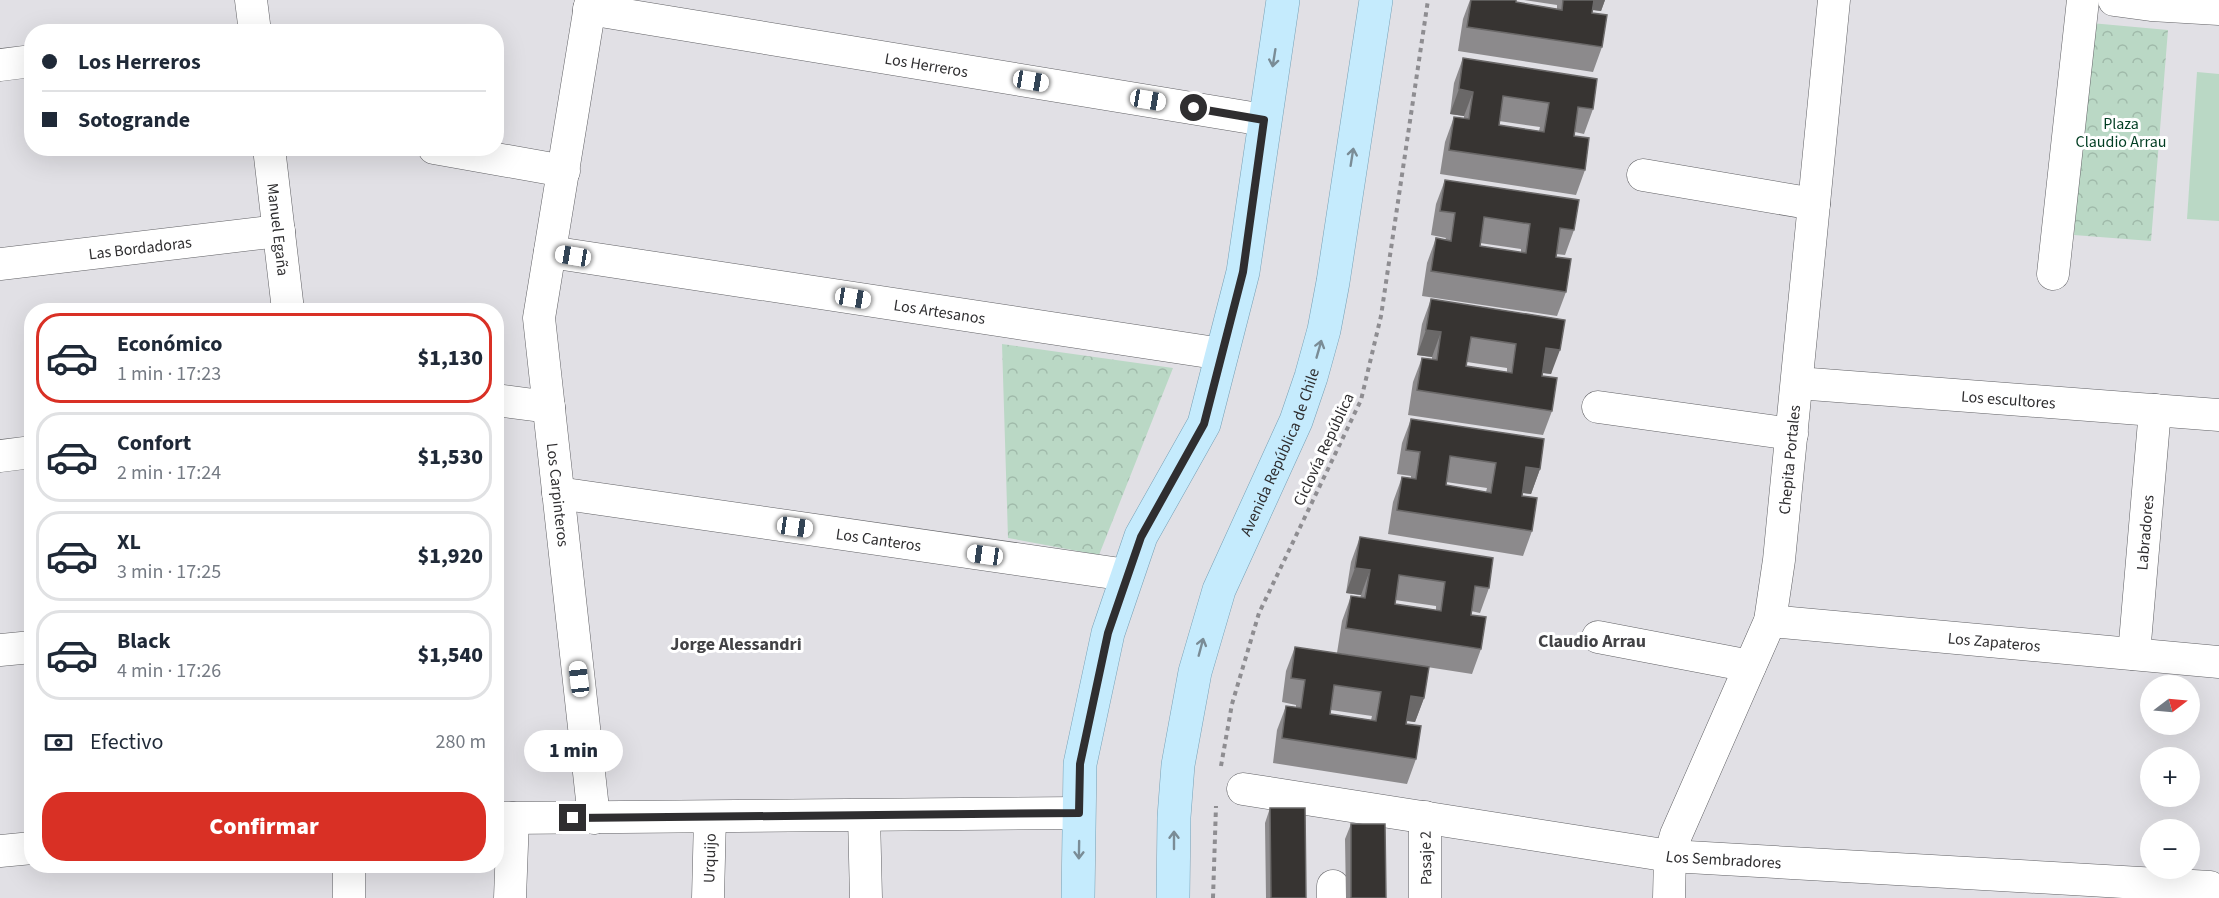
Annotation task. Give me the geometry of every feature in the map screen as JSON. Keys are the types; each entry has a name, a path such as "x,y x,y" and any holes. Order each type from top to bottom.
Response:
{"main road":[{"path":"1078,898 1080,764 1108,633 1141,537 1204,424 1243,272 1283,0"},
{"name":"Avenida República de Chile","path":"1173,898 1174,817 1178,765 1195,672 1219,590 1296,421 1324,330 1334,282 1376,0"}],"street":[{"path":"251,0 254,24"},
{"name":"Chepita Portales","path":"1669,898 1670,856 1676,835 1770,621 1779,560 1834,0"},
{"path":"2054,274 2084,0"},
{"path":"2114,0 2219,9"},
{"path":"479,156 564,171 590,4"},
{"name":"Los Herreros","path":"590,4 1264,120"},
{"path":"0,64 24,62"},
{"name":"Manuel Egaña","path":"270,156 287,303"},
{"name":"Los Carpinteros","path":"564,171 539,318 594,818"},
{"path":"1643,175 1814,204"},
{"name":"Las Bordadoras","path":"0,264 279,231"},
{"name":"Los Artesanos","path":"550,252 1222,354"},
{"name":"Los escultores","path":"1797,382 2219,415"},
{"path":"504,401 549,407"},
{"path":"1598,407 1791,434"},
{"name":"Labradores","path":"2134,654 2155,410"},
{"path":"0,456 24,453"},
{"name":"Los Canteros","path":"558,494 1127,575"},
{"name":"Los Zapateros","path":"1770,621 2219,662"},
{"path":"1598,637 1750,666"},
{"path":"0,650 24,648"},
{"name":"Los Sembradores","path":"1232,779 1425,817 1670,856 1932,885 2210,887"},
{"path":"510,898 505,818 1079,813"},
{"path":"864,816 866,898"},
{"name":"Urquijo","path":"708,898 710,817"},
{"name":"Pasaje 2","path":"1425,817 1425,898"},
{"path":"0,851 24,849"},
{"path":"349,873 349,898"}],"path":[{"name":"Ciclovía República","path":"1232,779 1232,704 1259,613 1361,400 1381,316 1428,0"},
{"path":"1213,898 1216,803"}],"green space":[{"name":"Plaza Claudio Arrau","path":"2091,23 2168,30 2151,241 2074,235"},
{"path":"2197,72 2219,74 2219,221 2187,219"},
{"path":"1002,344 1173,368 1099,555 1008,538"}],"building":[{"path":"1471,0 1516,0 1516,2 1562,10 1563,0 1594,0 1592,13 1607,15 1602,47 1467,27"},
{"path":"1463,58 1597,79 1593,109 1578,107 1574,136 1589,138 1585,170 1449,150 1454,117 1469,119 1473,92 1459,89","holes":["1503,96 1549,103 1544,132 1499,125"]},
{"path":"1445,180 1579,200 1574,230 1560,228 1556,257 1571,259 1566,292 1431,271 1436,238 1451,241 1455,213 1440,211","holes":["1484,217 1530,224 1526,253 1480,246"]},
{"path":"1431,299 1565,320 1560,350 1546,348 1542,376 1557,378 1552,411 1417,390 1422,358 1437,360 1441,332 1426,330","holes":["1471,337 1516,344 1512,373 1466,366"]},
{"path":"1411,419 1544,439 1540,469 1526,467 1522,496 1537,498 1532,531 1397,510 1402,477 1416,479 1420,452 1406,450","holes":["1450,456 1496,463 1491,493 1446,485"]},
{"path":"1360,537 1493,558 1489,588 1475,586 1471,615 1486,617 1481,649 1346,628 1351,596 1365,598 1370,570 1355,568","holes":["1399,575 1445,582 1441,611 1395,604"]},
{"path":"1295,647 1429,667 1424,698 1411,696 1406,724 1421,726 1416,759 1282,738 1286,706 1301,708 1305,680 1291,678","holes":["1334,685 1381,692 1376,721 1330,714"]},
{"path":"1270,808 1305,808 1306,898 1271,898"},
{"path":"1351,824 1385,824 1386,898 1351,898"}],"district":[{"name":"Claudio Arrau","path":"1592,641"},
{"name":"Jorge Alessandri","path":"736,644"}],"route":[{"path":"573,818 1079,813 1080,764 1108,633 1141,537 1204,424 1243,272 1264,120 1194,108"}]}
